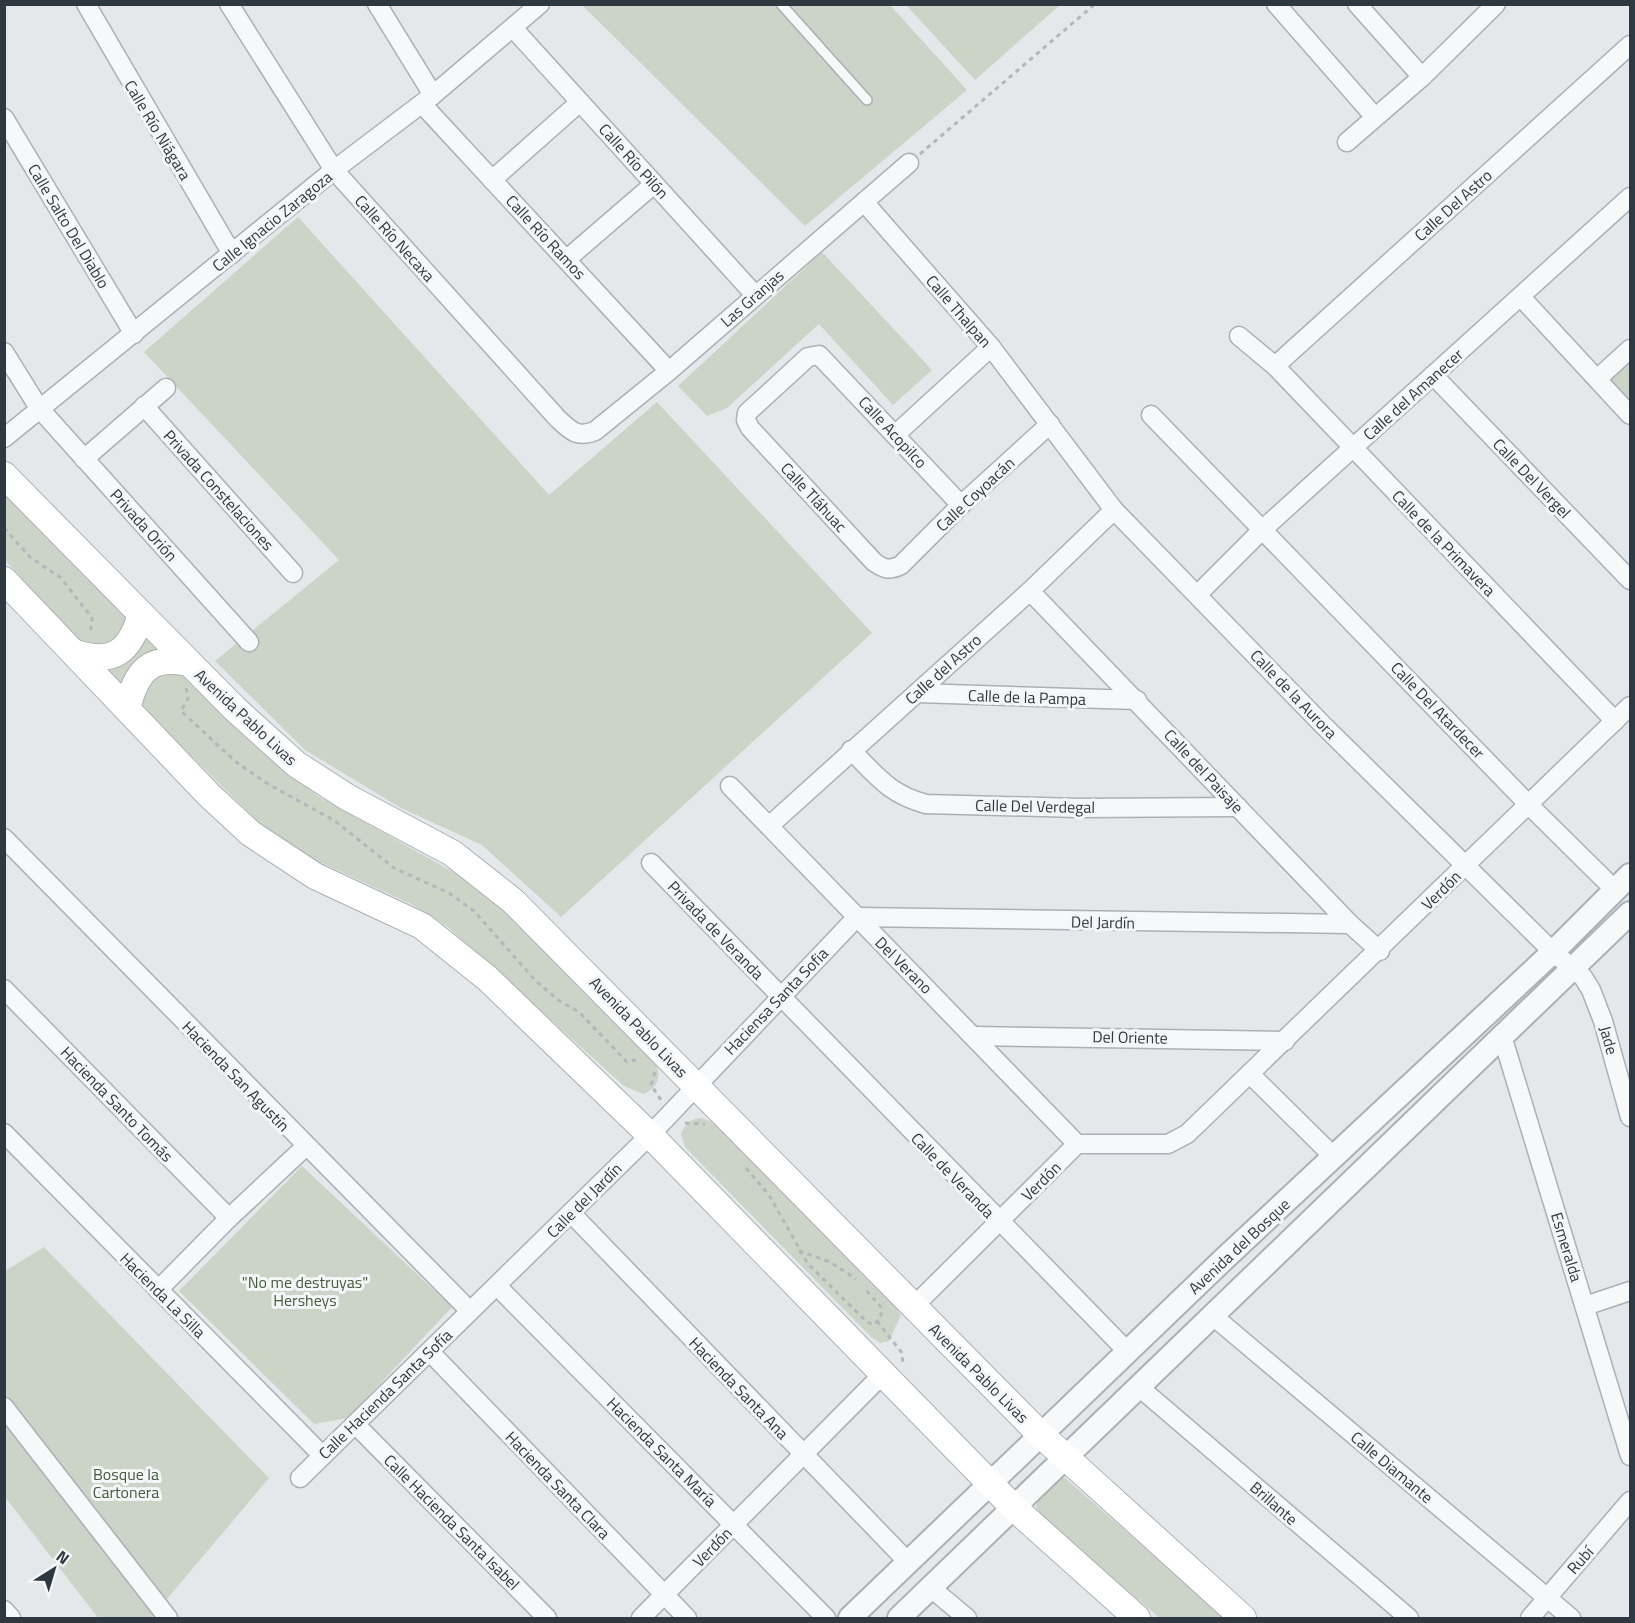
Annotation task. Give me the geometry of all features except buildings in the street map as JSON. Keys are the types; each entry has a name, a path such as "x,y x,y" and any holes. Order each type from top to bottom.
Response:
{"main road":[{"name":"Avenida Pablo Livas","path":"4,475 248,722 296,764 347,797 452,853 490,881 551,937 1064,1458 1243,1618"},
{"path":"4,580 98,659 116,654 130,641 141,614"},
{"path":"83,647 127,708 209,795 269,847 315,876 404,916 457,952 650,1135 1013,1507 1137,1618"},
{"path":"127,708 137,680 150,665 164,660 189,663"}],"street":[{"name":"Calle Río Niágara","path":"86,4 232,254"},
{"name":"Calle Río Necaxa","path":"230,4 334,170 558,419 574,433 584,436 595,431"},
{"name":"Calle Río Ramos","path":"377,4 428,99 492,180 669,371"},
{"name":"Calle Ignacio Zaragoza","path":"4,438 334,170 428,99 540,4"},
{"path":"1276,4 1374,116"},
{"path":"1357,4 1422,77"},
{"path":"1347,142 1374,116 1422,77 1497,4"},
{"name":"Calle Río Pilón","path":"513,28 755,295"},
{"name":"Calle Del Astro","path":"1275,366 1630,45"},
{"path":"492,180 580,102"},
{"name":"Calle Salto Del Diablo","path":"4,118 134,334"},
{"name":"Las Granjas","path":"595,431 669,371 909,163"},
{"path":"567,259 654,184"},
{"name":"Calle del Amanecer","path":"1198,594 1262,530 1630,196"},
{"name":"Calle Thalpan","path":"864,202 991,347 1050,424"},
{"path":"1521,297 1630,415"},
{"name":"Calle de la Primavera","path":"1239,336 1275,366 1614,721"},
{"path":"896,434 991,347"},
{"path":"1597,379 1630,349"},
{"name":"Privada Orión","path":"4,352 39,408 249,642"},
{"name":"Calle Tláhuac","path":"825,359 815,354 808,357 751,407 746,420 750,428 874,562 883,568 892,570 901,565"},
{"name":"Calle Acopilco","path":"825,359 961,505"},
{"name":"Calle Del Vergel","path":"1433,375 1630,580"},
{"path":"84,459 166,388"},
{"name":"Privada Constelaciones","path":"144,406 293,573"},
{"name":"Calle Del Atardecer","path":"1151,415 1530,806 1623,882"},
{"name":"Calle Coyoacán","path":"901,565 961,505 1050,424"},
{"name":"Calle de la Aurora","path":"1050,424 1076,462 1114,510 1323,725 1553,952"},
{"name":"Calle del Astro","path":"769,826 1030,591 1114,510"},
{"name":"Calle del Paisaje","path":"1030,591 1350,924 1380,951"},
{"name":"Calle de la Pampa","path":"917,693 1137,700"},
{"name":"Verdón","path":"913,1306 1077,1144 1168,1144 1179,1141 1380,951 1630,706"},
{"name":"Calle Del Verdegal","path":"851,750 890,789 904,798 926,804 1078,808 1238,807"},
{"name":"Del Verano","path":"730,786 1077,1144"},
{"name":"Hacienda San Agustín","path":"4,838 305,1147 470,1311"},
{"name":"Privada de Veranda","path":"651,863 780,996"},
{"name":"Avenida del Bosque","path":"850,1618 1127,1351 1553,952 1623,882"},
{"name":"Avenida del Bosque","path":"899,1618 1503,1039 1630,913"},
{"name":"Haciensa Santa Sofia","path":"696,1086 857,917"},
{"name":"Del Jardín","path":"857,917 1350,924"},
{"name":"Jade","path":"1553,952 1574,968 1591,990 1603,1021 1630,1118"},
{"name":"Hacienda Santo Tomás","path":"4,989 229,1218"},
{"name":"Calle de Veranda","path":"780,996 1127,1351"},
{"name":"Del Oriente","path":"974,1036 1285,1041"},
{"name":"Esmeralda","path":"1503,1039 1630,1456"},
{"path":"1251,1075 1334,1157"},
{"name":"Calle del Jardín","path":"470,1311 650,1135 696,1086"},
{"name":"Hacienda La Silla","path":"5,1136 322,1455"},
{"path":"158,1290 229,1218 305,1147"},
{"name":"Hacienda Santa Ana","path":"571,1213 908,1562"},
{"name":"Hacienda Santa María","path":"497,1286 826,1618"},
{"path":"1585,1306 1630,1291"},
{"name":"Calle Hacienda Santa Sofía","path":"300,1478 322,1455 357,1426 470,1311"},
{"name":"Calle Diamante","path":"1213,1316 1571,1618"},
{"name":"Hacienda Santa Clara","path":"430,1352 687,1618"},
{"name":"Verdón","path":"641,1618 884,1373"},
{"name":"Brillante","path":"1139,1387 1409,1618"},
{"path":"4,1407 168,1618"},
{"name":"Calle Hacienda Santa Isabel","path":"357,1426 547,1618"},
{"name":"Rubí","path":"1530,1618 1630,1501"},
{"path":"931,1588 967,1618"},
{"path":"4,1610 11,1618"}],"lane":[{"path":"781,4 867,100"}],"path":[{"path":"909,163 1095,4"},
{"path":"4,528 30,557 61,578 92,618 83,647"}],"green space":[{"path":"582,5 890,5 967,90 805,226"},
{"path":"906,5 1060,5 975,80"},
{"path":"298,217 549,495 657,402 872,633 561,917 482,845 401,808 305,750 215,661 339,560 144,352"},
{"path":"822,252 932,370 893,405 819,324 727,408 707,416 678,386"},
{"path":"1630,349 1630,415 1597,379"},
{"path":"5,489 125,617 126,627 114,646 85,646 5,560"},
{"path":"145,633 162,650 141,656 127,672 122,686 108,671 122,665 132,657"},
{"path":"183,672 296,779 318,796 464,878 524,928 653,1058 658,1069 658,1079 653,1088 643,1094 624,1086 448,927 413,905 313,859 262,826 143,708 141,700 151,675"},
{"path":"701,1118 710,1121 724,1133 893,1304 901,1315 889,1341 880,1343 871,1337 685,1147 681,1134 683,1130 691,1121"},
{"name":"\"No me destruyas\" Hersheys","path":"302,1166 452,1307 348,1418 314,1424 179,1291"},
{"name":"Bosque la Cartonera","path":"44,1247 269,1478 151,1618 98,1618 5,1497 5,1271"},
{"path":"1060,1478 1065,1478 1225,1618 1160,1618 1040,1517 1036,1510 1037,1501"}]}
